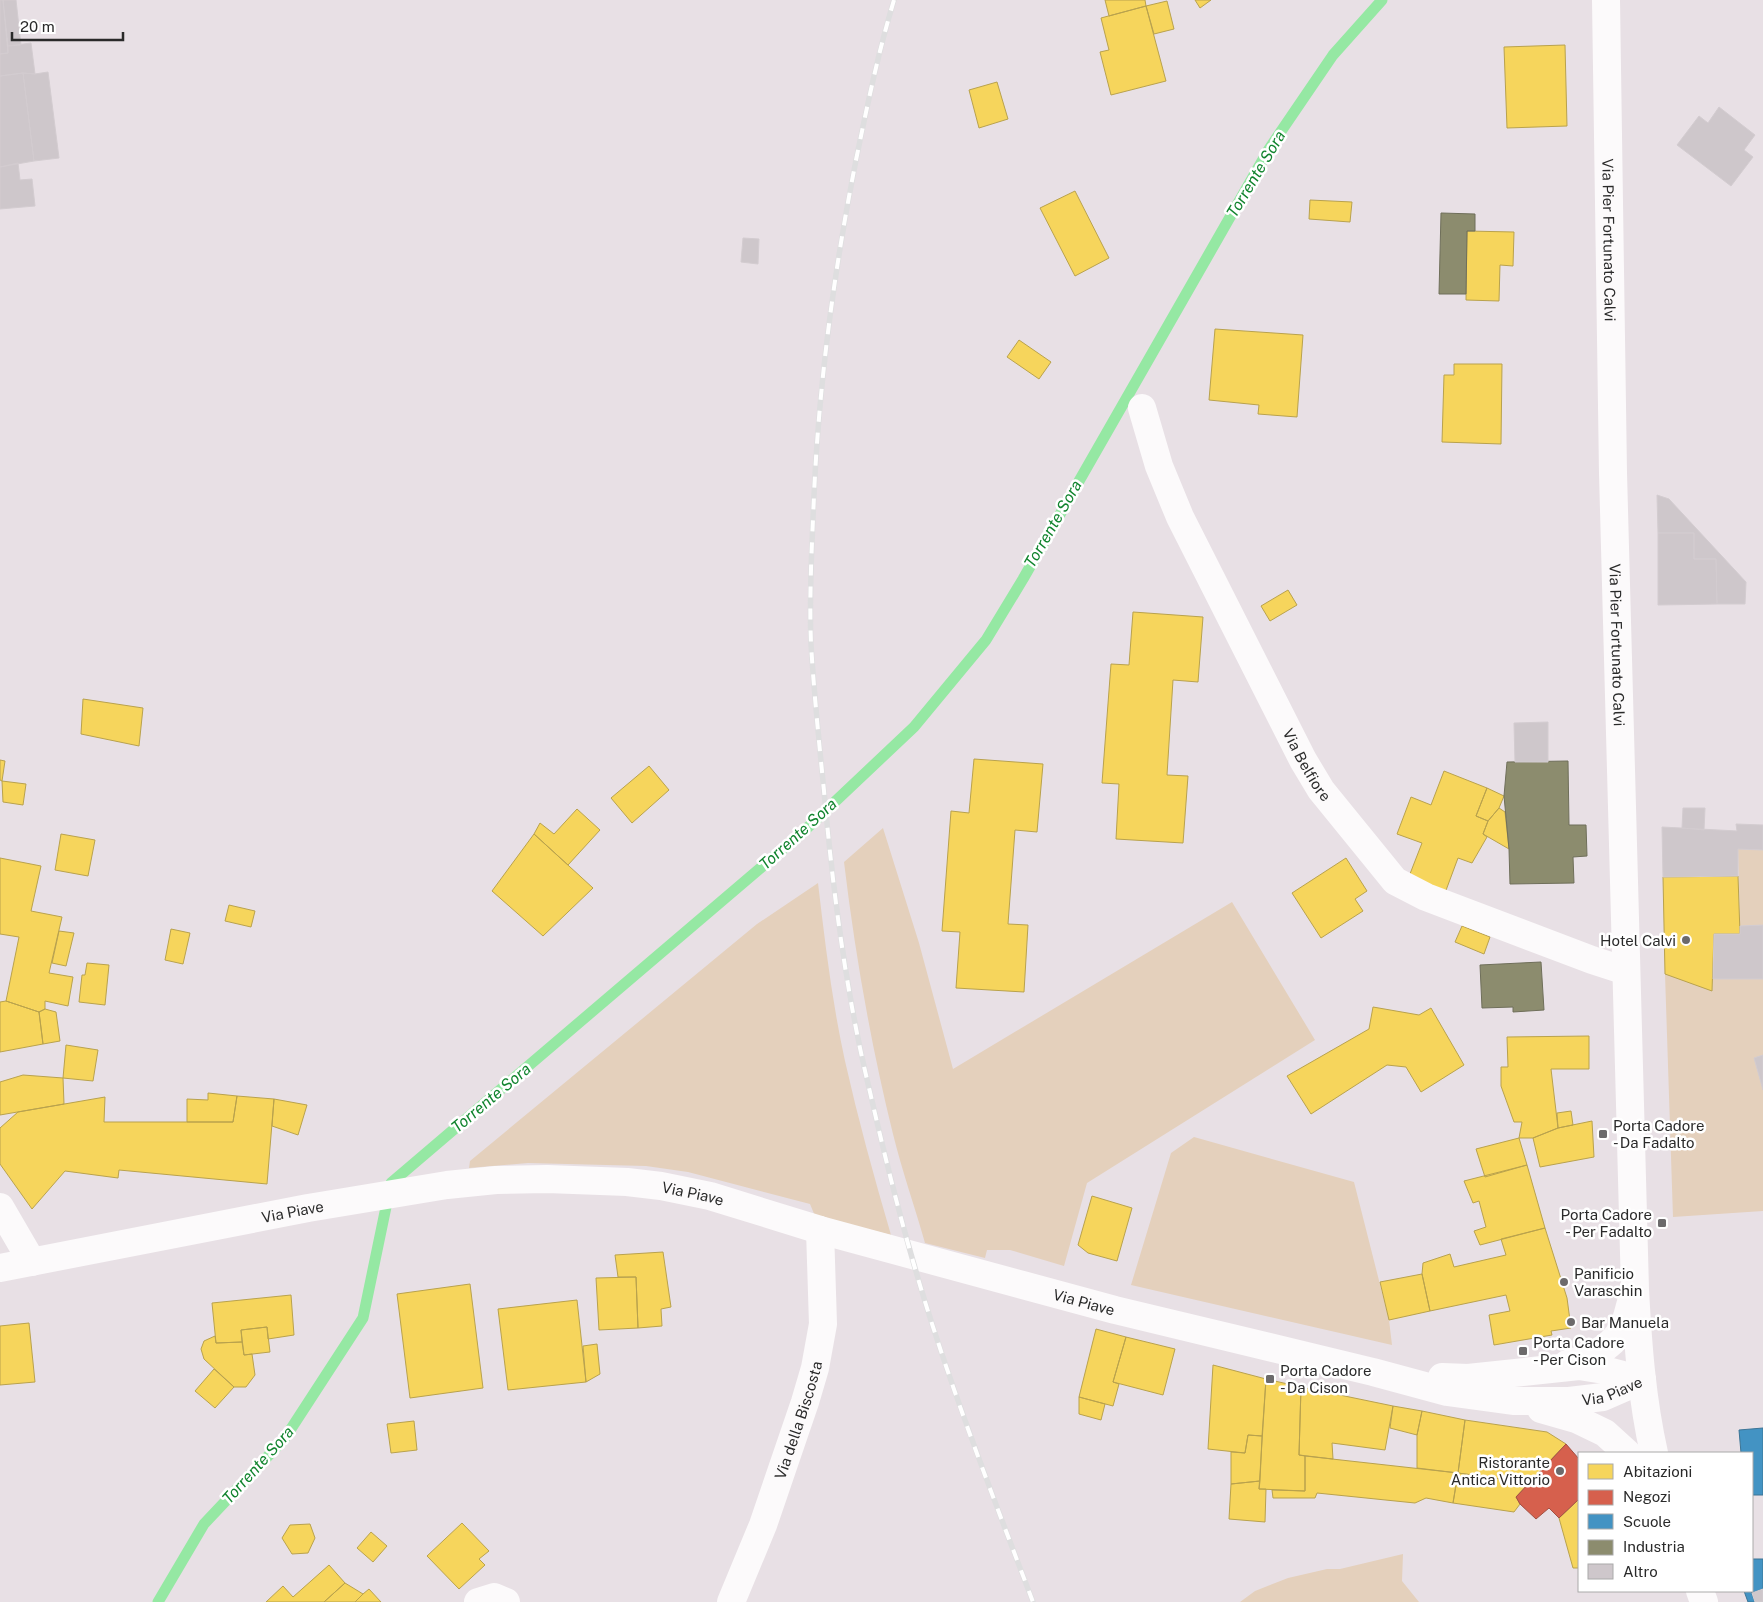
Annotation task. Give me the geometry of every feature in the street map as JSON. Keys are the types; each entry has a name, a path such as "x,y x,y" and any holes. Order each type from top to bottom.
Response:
{"main road":[{"name":"Via Pier Fortunato Calvi","path":"1606,0 1613,472 1635,1290 1642,1380 1654,1452"},
{"name":"Via Belfiore","path":"1142,408 1159,466 1180,517 1303,760 1321,790 1395,881 1426,897 1626,971"},
{"name":"Via Piave","path":"0,1268 323,1206 447,1185 496,1180 547,1179 627,1182 661,1186 710,1196 820,1230 1115,1310 1373,1372 1447,1392 1513,1400 1569,1401 1604,1397 1642,1380"},
{"path":"0,1207 32,1262"},
{"name":"Via della Biscosta","path":"731,1602 763,1525 806,1402 815,1368 824,1324 820,1230"},
{"path":"1556,1368 1588,1358 1608,1346 1623,1328 1635,1290"},
{"name":"Via Piave","path":"1373,1372 1468,1378 1579,1366 1604,1370 1642,1380"},
{"path":"1513,1400 1576,1419 1605,1434 1627,1452"},
{"path":"478,1602 494,1597 506,1602"}],"shaded area":[{"path":"883,828 919,943 953,1069 1232,902 1315,1040 1087,1183 1064,1266 1010,1250 987,1250 985,1258 925,1243 885,1101 853,931 844,862"},
{"path":"1738,849 1763,850 1763,925 1740,926"},
{"path":"818,883 829,972 840,1039 872,1170 891,1235 815,1216 810,1204 688,1172 646,1166 528,1163 469,1168 470,1161 757,924"},
{"path":"1665,974 1712,989 1713,979 1763,979 1763,1211 1673,1217"},
{"path":"1194,1137 1354,1182 1389,1320 1392,1345 1131,1285 1171,1153"},
{"path":"1403,1554 1402,1581 1419,1602 1240,1602 1255,1591 1288,1578 1327,1569 1340,1569"}],"building: Abitazioni":[{"path":"1105,0 1145,0 1146,6 1109,16"},
{"path":"1195,0 1211,0 1200,8"},
{"path":"1167,1 1174,29 1154,34 1146,6"},
{"path":"1146,6 1166,81 1111,95 1100,52 1109,50 1101,18"},
{"path":"1565,45 1567,126 1507,128 1504,47"},
{"path":"997,82 1008,119 979,128 969,90"},
{"path":"1075,191 1109,258 1075,276 1040,208"},
{"path":"1310,200 1352,202 1350,222 1309,219"},
{"path":"1467,231 1514,232 1513,266 1500,265 1499,301 1466,300"},
{"path":"1215,329 1303,335 1297,417 1258,414 1259,405 1209,400"},
{"path":"1019,340 1051,362 1039,379 1007,357"},
{"path":"1454,364 1502,364 1501,444 1442,442 1444,375 1454,375"},
{"path":"1288,590 1297,605 1270,621 1261,606"},
{"path":"1133,612 1203,617 1198,682 1173,680 1167,775 1188,776 1183,843 1116,839 1119,784 1102,783 1111,664 1129,665"},
{"path":"83,699 143,708 139,746 81,734"},
{"path":"974,759 1043,764 1037,832 1015,830 1008,924 1028,925 1024,992 956,988 960,932 942,931 951,811 969,813"},
{"path":"0,760 5,761 2,781 0,780"},
{"path":"649,766 669,790 632,823 611,798"},
{"path":"1444,771 1487,788 1476,816 1488,821 1483,834 1487,837 1472,863 1458,858 1445,893 1408,879 1422,843 1397,834 1411,797 1431,805"},
{"path":"2,781 26,784 23,805 3,802"},
{"path":"1487,788 1504,796 1499,808 1488,821 1476,816"},
{"path":"1499,808 1505,812 1509,849 1483,834 1488,821"},
{"path":"577,809 600,830 568,865 534,834 540,823 554,834"},
{"path":"61,834 95,840 88,876 55,870"},
{"path":"534,834 593,888 543,936 492,891"},
{"path":"0,858 41,866 31,911 62,917 49,973 73,977 68,1006 45,1001 45,1009 39,1012 6,1001 19,937 0,934"},
{"path":"1346,858 1367,891 1355,899 1363,911 1321,938 1292,893"},
{"path":"1738,876 1740,934 1714,934 1712,991 1665,974 1663,877"},
{"path":"229,905 255,911 251,927 225,921"},
{"path":"1462,926 1490,937 1484,954 1455,942"},
{"path":"171,929 190,933 183,964 165,960"},
{"path":"59,931 74,933 66,966 52,963"},
{"path":"87,963 109,965 105,1005 79,1002 82,975 85,975"},
{"path":"6,1001 39,1012 43,1044 0,1052 0,1002"},
{"path":"1373,1007 1419,1015 1431,1008 1464,1065 1421,1092 1406,1067 1387,1065 1311,1114 1287,1076 1369,1029"},
{"path":"45,1009 56,1012 60,1041 43,1044 39,1012"},
{"path":"1589,1036 1589,1069 1551,1069 1558,1128 1533,1138 1519,1138 1522,1122 1514,1122 1501,1086 1501,1067 1508,1067 1507,1037"},
{"path":"66,1045 98,1050 93,1081 63,1078"},
{"path":"23,1075 63,1078 64,1104 0,1115 0,1082"},
{"path":"208,1093 237,1096 233,1122 187,1122 187,1099 208,1100"},
{"path":"237,1096 274,1099 267,1184 119,1170 118,1178 65,1171 32,1209 0,1164 0,1128 18,1112 105,1097 104,1122 233,1122"},
{"path":"274,1099 307,1105 298,1135 272,1126"},
{"path":"1571,1111 1573,1125 1558,1128 1557,1113"},
{"path":"1592,1121 1594,1157 1540,1167 1533,1138 1558,1128"},
{"path":"1519,1138 1527,1165 1485,1177 1476,1149"},
{"path":"1527,1165 1545,1228 1480,1245 1474,1231 1486,1227 1479,1201 1473,1203 1464,1181"},
{"path":"1092,1196 1132,1208 1117,1261 1088,1253 1078,1245"},
{"path":"1545,1228 1567,1298 1571,1328 1551,1331 1552,1335 1494,1345 1489,1315 1510,1311 1506,1295 1430,1311 1422,1274 1423,1263 1450,1254 1454,1267 1506,1255 1501,1239"},
{"path":"663,1252 671,1307 661,1309 662,1326 638,1328 636,1277 618,1277 615,1255"},
{"path":"1422,1274 1430,1311 1389,1320 1380,1282"},
{"path":"636,1277 638,1328 599,1330 596,1278"},
{"path":"470,1284 483,1388 410,1398 397,1294"},
{"path":"291,1295 294,1335 268,1339 267,1327 241,1330 242,1342 216,1343 212,1303"},
{"path":"577,1300 586,1382 508,1390 498,1309"},
{"path":"29,1323 35,1382 0,1385 0,1326"},
{"path":"267,1327 270,1352 244,1355 241,1330"},
{"path":"1096,1329 1126,1337 1113,1382 1119,1384 1113,1406 1079,1397"},
{"path":"215,1336 216,1343 242,1342 244,1355 252,1354 255,1375 246,1387 234,1387 204,1359 201,1349 204,1341"},
{"path":"1126,1337 1175,1349 1163,1395 1113,1382"},
{"path":"597,1344 600,1374 586,1382 583,1346"},
{"path":"1213,1365 1266,1379 1262,1436 1248,1435 1245,1453 1208,1449"},
{"path":"214,1369 234,1387 215,1408 195,1391"},
{"path":"1266,1379 1301,1387 1299,1455 1305,1456 1305,1491 1259,1489"},
{"path":"1301,1387 1393,1406 1385,1450 1332,1443 1333,1459 1299,1455"},
{"path":"1079,1397 1105,1404 1101,1420 1079,1414"},
{"path":"1393,1406 1422,1411 1417,1435 1390,1428"},
{"path":"1422,1411 1465,1420 1458,1473 1417,1468 1417,1435"},
{"path":"1465,1420 1547,1432 1566,1444 1529,1483 1458,1473"},
{"path":"414,1421 417,1450 391,1453 387,1424"},
{"path":"1248,1435 1262,1436 1260,1481 1231,1484 1231,1452 1245,1453"},
{"path":"1305,1456 1458,1473 1453,1503 1426,1498 1415,1503 1317,1493 1315,1498 1273,1498 1272,1490 1305,1491"},
{"path":"1458,1473 1529,1483 1516,1497 1520,1504 1514,1512 1453,1503"},
{"path":"1260,1481 1259,1489 1266,1489 1265,1522 1229,1519 1231,1484"},
{"path":"1578,1500 1578,1568 1573,1568 1559,1518"},
{"path":"462,1523 489,1551 479,1559 485,1565 459,1589 427,1556"},
{"path":"310,1524 315,1538 308,1553 292,1554 282,1538 290,1525"},
{"path":"371,1532 387,1546 373,1562 357,1548"},
{"path":"329,1565 345,1583 324,1602 266,1602 283,1586 293,1597"},
{"path":"345,1583 363,1594 355,1602 324,1602"},
{"path":"369,1589 381,1602 355,1602 363,1594"}],"building: Negozi":[{"name":"Ristorante Antica Vittorio","path":"1566,1444 1578,1458 1578,1500 1559,1518 1549,1508 1536,1519 1520,1504 1516,1497"}],"building: Scuole":[{"path":"1763,1428 1763,1495 1753,1495 1753,1452 1741,1452 1739,1430"},
{"path":"1753,1559 1763,1559 1763,1589 1752,1593"},
{"path":"1744,1592 1751,1592 1755,1602 1748,1602"}],"building: Industria":[{"path":"1441,213 1475,214 1475,231 1467,231 1466,294 1439,294"},
{"path":"1568,761 1569,825 1586,825 1587,856 1573,857 1574,883 1510,884 1504,796 1507,762"},
{"path":"1541,962 1544,1010 1513,1012 1513,1007 1482,1008 1480,965"}],"building: Altro":[{"path":"0,0 3,0 8,53 0,54"},
{"path":"3,0 16,0 21,45 8,46"},
{"path":"31,43 35,74 23,73 0,76 0,54 8,53 8,46"},
{"path":"48,72 59,158 34,161 23,73"},
{"path":"23,73 34,161 0,167 0,76"},
{"path":"1719,107 1755,135 1744,150 1753,157 1731,186 1677,145 1699,116 1708,123"},
{"path":"18,163 20,180 32,179 35,206 0,209 0,167"},
{"path":"743,238 759,239 758,264 741,262"},
{"path":"1657,495 1669,499 1746,582 1745,604 1717,604 1716,559 1694,559 1694,533 1658,533"},
{"path":"1658,533 1694,533 1694,559 1716,559 1717,604 1658,605"},
{"path":"1548,722 1548,762 1515,762 1514,723"},
{"path":"1683,808 1705,808 1704,830 1682,828"},
{"path":"1736,824 1763,825 1763,850 1738,849 1738,876 1663,877 1662,827 1737,831"},
{"path":"1763,925 1763,979 1713,979 1714,934 1740,934 1740,926"},
{"path":"1763,1055 1763,1090 1754,1058"},
{"path":"1763,1589 1763,1602 1755,1602 1752,1593"}],"waterway":[{"name":"Torrente Sora","path":"158,1602 204,1524 285,1438 363,1318 391,1183 805,830 914,727 986,640 1023,579 1269,149 1333,55 1382,0"}],"railway":[{"path":"894,0 878,60 856,160 834,285 824,369 816,453 811,569 811,644 815,699 841,943 854,1018 885,1154 927,1309 971,1438 1033,1602"}],"place":[{"name":"Hotel Calvi","path":"1686,940"},
{"name":"Porta Cadore - Da Fadalto","path":"1603,1134"},
{"name":"Porta Cadore - Per Fadalto","path":"1662,1223"},
{"name":"Panificio Varaschin","path":"1564,1282"},
{"name":"Bar Manuela","path":"1571,1322"},
{"name":"Porta Cadore - Per Cison","path":"1523,1351"},
{"name":"Porta Cadore - Da Cison","path":"1270,1379"},
{"name":"Ristorante Antica Vittorio","path":"1560,1471"}]}
